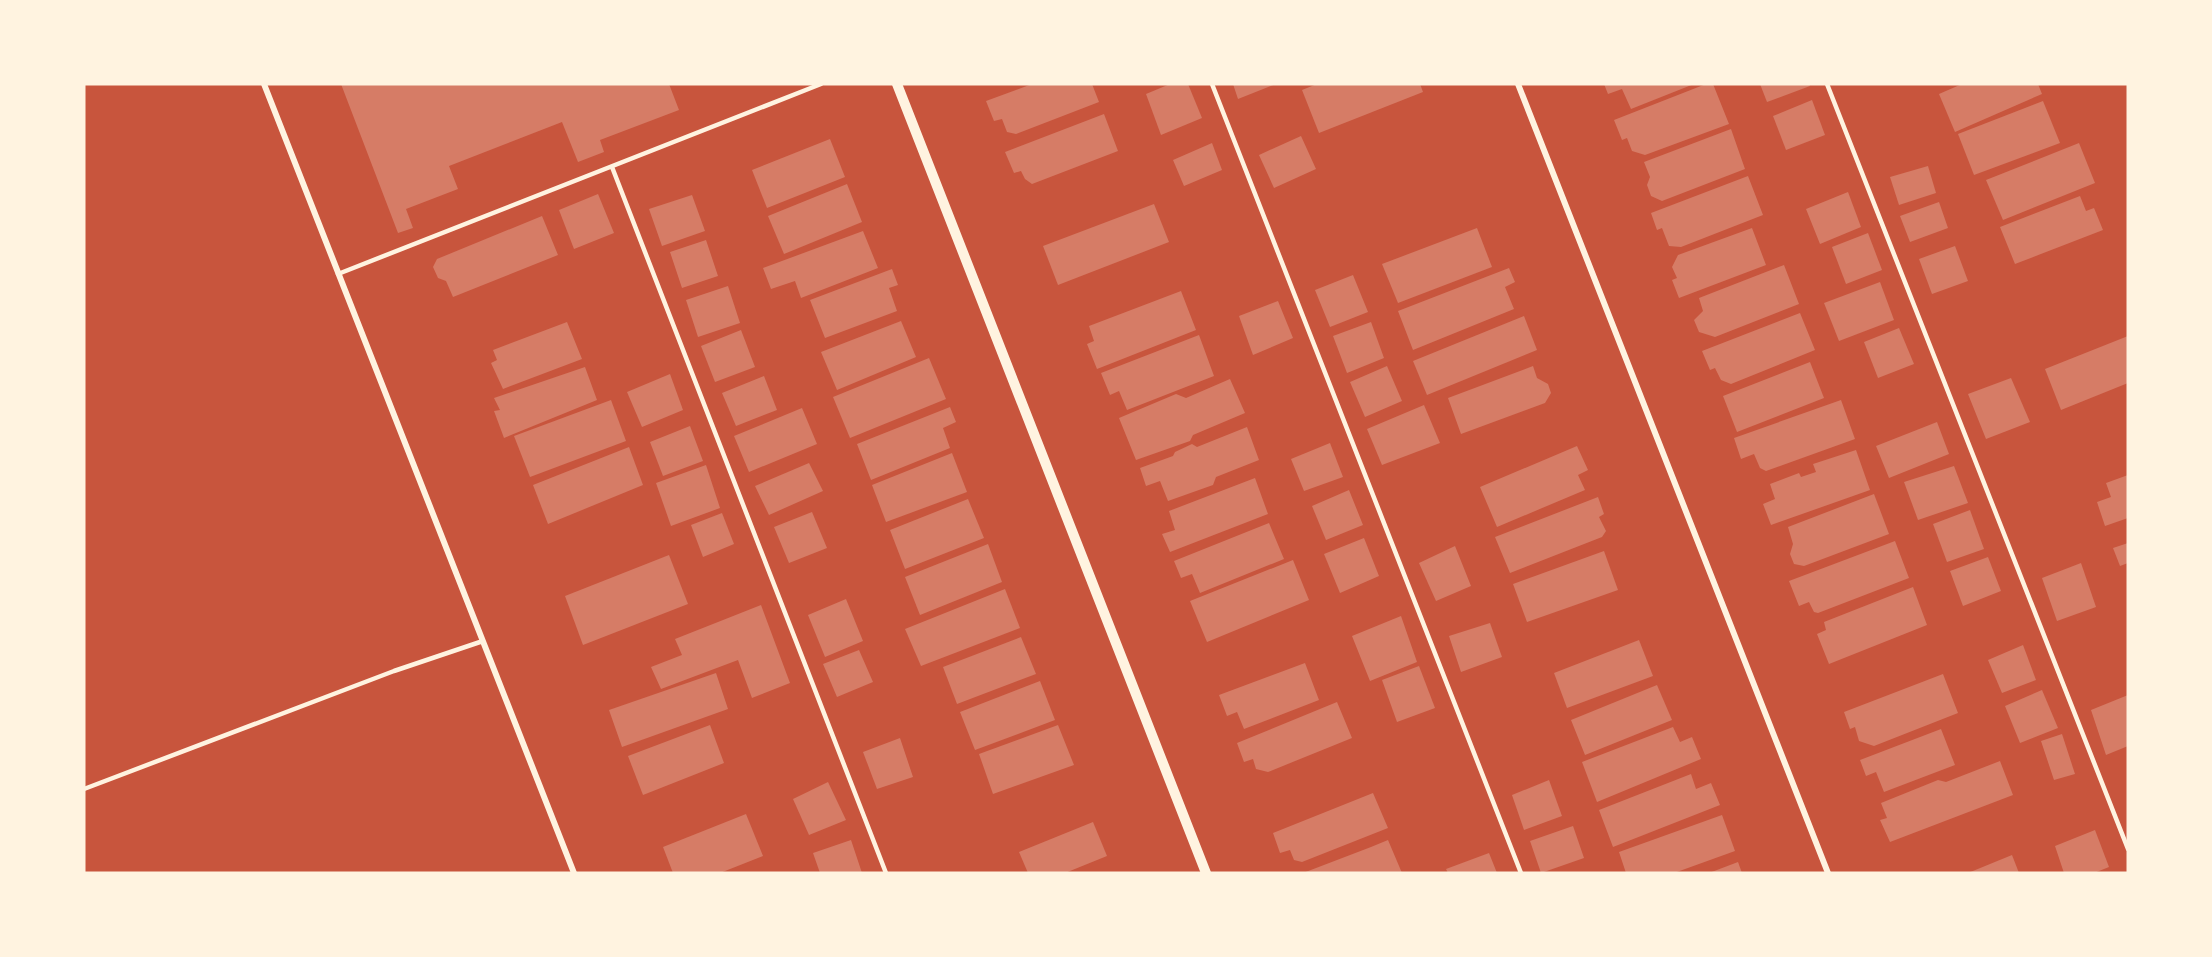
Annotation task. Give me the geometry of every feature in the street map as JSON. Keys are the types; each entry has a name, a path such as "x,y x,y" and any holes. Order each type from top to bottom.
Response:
{"street":[{"path":"264,84 574,873"},
{"path":"897,84 1206,873"},
{"path":"1518,84 1828,873"}],"lane":[{"path":"338,274 821,84"},
{"path":"1212,84 1521,873"},
{"path":"1827,84 2128,849"},
{"path":"612,166 886,873"},
{"path":"84,789 394,671 483,641"}],"building":[{"path":"341,84 669,84 679,110 600,140 604,152 578,162 562,122 449,166 458,189 406,209 413,228 398,233"},
{"path":"1032,84 1092,84 1099,102 1016,134 1007,132 1002,119 994,121 986,101"},
{"path":"1170,84 1188,84 1202,118 1161,135 1146,94"},
{"path":"1233,84 1276,84 1238,99"},
{"path":"1317,84 1420,84 1423,92 1319,133 1302,90"},
{"path":"1604,84 1694,84 1631,109 1622,89 1608,94"},
{"path":"1706,84 1713,84 1729,124 1645,155 1632,151 1627,138 1622,140 1614,120"},
{"path":"1760,84 1809,84 1810,86 1767,102"},
{"path":"1962,84 2038,84 2042,94 1955,132 1939,94"},
{"path":"1812,100 1825,135 1786,150 1773,116"},
{"path":"2043,101 2060,143 1974,175 1958,134"},
{"path":"1104,114 1118,151 1032,184 1025,179 1021,171 1014,173 1005,152"},
{"path":"1731,129 1745,169 1662,201 1651,196 1647,185 1650,177 1644,162"},
{"path":"1301,136 1316,169 1274,188 1259,155"},
{"path":"830,139 845,177 767,208 752,170"},
{"path":"1212,143 1222,170 1184,186 1173,160"},
{"path":"2079,143 2095,183 2003,220 1986,180"},
{"path":"1928,166 1936,193 1899,205 1890,177"},
{"path":"1748,176 1763,215 1681,247 1669,246 1662,228 1657,230 1651,213"},
{"path":"847,184 862,222 784,254 768,216"},
{"path":"1848,192 1861,227 1820,244 1806,209"},
{"path":"598,194 614,233 574,249 559,210"},
{"path":"692,195 705,231 662,246 649,209"},
{"path":"2080,196 2086,211 2094,208 2103,230 2015,264 2000,227"},
{"path":"1939,202 1948,228 1910,242 1900,216"},
{"path":"1154,204 1169,242 1058,285 1043,246"},
{"path":"542,216 558,255 453,297 446,281 438,278 433,267 437,259"},
{"path":"1477,228 1492,267 1398,303 1382,264"},
{"path":"1752,228 1766,265 1679,298 1672,280 1677,278 1672,267 1678,255"},
{"path":"863,231 878,268 801,298 795,281 771,289 763,268"},
{"path":"1868,233 1882,270 1846,284 1832,247"},
{"path":"706,240 718,276 682,288 670,252"},
{"path":"1955,246 1968,281 1932,294 1919,259"},
{"path":"1784,265 1799,304 1715,337 1699,332 1694,320 1703,311 1699,298"},
{"path":"1509,268 1515,282 1505,287 1514,309 1413,350 1398,311"},
{"path":"892,269 898,285 889,288 897,311 825,338 810,300"},
{"path":"1353,275 1368,312 1330,327 1315,290"},
{"path":"1880,282 1894,320 1839,341 1824,303"},
{"path":"728,286 740,323 698,337 686,300"},
{"path":"1181,291 1196,330 1097,369 1087,344 1094,341 1089,326"},
{"path":"1278,301 1293,338 1253,355 1239,316"},
{"path":"1800,313 1815,350 1731,384 1721,380 1715,368 1710,370 1702,351"},
{"path":"1524,316 1537,350 1427,395 1413,361"},
{"path":"901,321 916,357 837,390 821,352"},
{"path":"567,322 582,359 503,389 491,363 497,360 493,350"},
{"path":"1371,322 1384,358 1347,373 1333,336"},
{"path":"1899,328 1914,364 1878,378 1864,342"},
{"path":"741,330 755,367 715,382 701,346"},
{"path":"1199,335 1214,376 1127,410 1119,391 1110,395 1101,373"},
{"path":"2128,336 2128,383 2061,410 2045,369"},
{"path":"929,358 946,399 850,438 833,397"},
{"path":"1810,362 1824,398 1737,432 1723,396"},
{"path":"1387,366 1402,401 1365,417 1350,382"},
{"path":"1533,366 1537,378 1548,384 1551,393 1545,403 1461,434 1448,398"},
{"path":"585,367 597,400 504,438 494,411 500,410 494,398"},
{"path":"670,374 683,410 642,427 627,392"},
{"path":"764,376 777,410 736,426 722,393"},
{"path":"2011,378 2030,422 1986,439 1968,394"},
{"path":"1230,379 1245,413 1193,435 1190,441 1136,460 1119,418 1176,394 1186,398"},
{"path":"611,400 626,441 530,477 514,436"},
{"path":"1841,400 1855,439 1766,471 1760,468 1754,454 1741,459 1734,438"},
{"path":"1424,405 1440,443 1382,465 1367,429"},
{"path":"950,407 956,422 943,428 950,448 871,480 857,444"},
{"path":"802,408 817,444 749,472 734,436"},
{"path":"1937,422 1949,454 1889,478 1876,446"},
{"path":"690,426 703,461 663,476 650,442"},
{"path":"1247,427 1259,460 1216,477 1213,485 1168,501 1160,481 1146,486 1140,468 1173,456 1175,452 1192,444 1197,447"},
{"path":"1330,443 1343,477 1304,491 1291,459"},
{"path":"1577,446 1588,470 1578,475 1585,490 1497,527 1480,487"},
{"path":"629,447 643,485 548,524 533,485"},
{"path":"1856,450 1870,490 1771,525 1763,504 1775,499 1770,484 1799,473 1801,477 1816,472 1813,464"},
{"path":"952,453 967,492 886,522 872,485"},
{"path":"809,463 823,491 769,515 755,486"},
{"path":"706,465 720,508 671,526 656,483"},
{"path":"1954,466 1968,503 1918,520 1904,482"},
{"path":"2128,475 2128,518 2105,526 2097,502 2111,497 2106,483"},
{"path":"1255,478 1268,514 1170,552 1162,534 1175,530 1169,511"},
{"path":"1349,490 1363,525 1326,540 1312,506"},
{"path":"1874,494 1889,534 1804,566 1794,564 1790,554 1793,544 1788,527"},
{"path":"1598,497 1604,514 1599,517 1606,531 1602,537 1510,573 1495,537"},
{"path":"968,499 984,538 905,569 890,530"},
{"path":"1970,510 1984,549 1947,562 1933,524"},
{"path":"812,512 827,548 789,563 774,527"},
{"path":"722,513 734,544 703,557 691,525"},
{"path":"1269,523 1284,559 1200,593 1192,574 1181,578 1174,561"},
{"path":"1364,538 1379,576 1340,593 1324,554"},
{"path":"1895,541 1909,578 1818,613 1814,612 1809,602 1799,606 1789,581"},
{"path":"2128,543 2128,563 2120,566 2113,548"},
{"path":"988,544 1002,582 920,615 905,577"},
{"path":"1455,546 1471,586 1436,601 1419,563"},
{"path":"1604,551 1618,590 1527,622 1513,584"},
{"path":"669,555 688,604 583,645 565,596"},
{"path":"1988,557 2001,591 1963,606 1950,571"},
{"path":"1293,560 1309,600 1207,642 1190,601"},
{"path":"2081,563 2096,607 2057,621 2042,578"},
{"path":"1913,587 1927,625 1829,664 1817,634 1826,630 1824,622"},
{"path":"1005,589 1020,628 921,666 905,629"},
{"path":"846,599 863,641 825,657 808,615"},
{"path":"761,605 790,683 752,698 738,660 661,689 651,667 682,655 675,639"},
{"path":"1401,616 1417,662 1370,681 1352,636"},
{"path":"1490,623 1502,657 1461,672 1449,636"},
{"path":"1021,637 1036,674 957,704 943,667"},
{"path":"1639,640 1653,676 1567,708 1554,673"},
{"path":"2023,645 2036,680 2002,693 1988,660"},
{"path":"859,650 873,682 837,697 823,664"},
{"path":"1305,663 1319,700 1244,729 1237,712 1227,716 1219,695"},
{"path":"1419,666 1435,708 1397,722 1382,680"},
{"path":"716,673 728,709 622,747 609,710"},
{"path":"1943,674 1958,713 1874,746 1859,741 1855,727 1850,729 1844,712"},
{"path":"1040,681 1055,720 975,750 960,712"},
{"path":"1657,685 1672,720 1585,755 1571,720"},
{"path":"2042,690 2058,728 2020,743 2005,706"},
{"path":"2128,695 2128,746 2106,755 2091,710"},
{"path":"1337,702 1352,738 1268,772 1256,769 1253,759 1244,762 1237,743"},
{"path":"710,725 724,763 643,795 628,756"},
{"path":"1058,725 1074,765 993,794 979,754"},
{"path":"1673,727 1680,742 1692,737 1701,759 1597,802 1582,762"},
{"path":"1941,729 1955,765 1884,792 1876,772 1866,776 1860,760"},
{"path":"2062,734 2075,774 2054,780 2041,741"},
{"path":"900,738 913,777 877,789 863,752"},
{"path":"2000,761 2013,795 1890,842 1880,820 1887,818 1881,803 1938,780 1946,782"},
{"path":"1691,774 1696,789 1711,783 1720,805 1613,847 1599,810"},
{"path":"1549,780 1562,816 1524,830 1512,795"},
{"path":"828,782 846,820 809,835 793,799"},
{"path":"1373,793 1388,828 1302,862 1294,860 1290,850 1280,853 1273,833"},
{"path":"746,814 763,856 720,873 673,873 663,847"},
{"path":"1722,815 1735,851 1674,873 1626,873 1619,852"},
{"path":"1093,822 1107,856 1065,873 1028,873 1019,852"},
{"path":"1573,826 1584,858 1541,873 1530,841"},
{"path":"2095,830 2109,867 2094,873 2064,873 2055,846"},
{"path":"851,840 862,873 820,873 813,853"},
{"path":"1388,840 1402,873 1303,873 1371,847"},
{"path":"1489,853 1497,873 1448,873 1446,869"},
{"path":"2012,855 2019,873 1968,873"},
{"path":"1738,862 1742,873 1709,873"}]}
